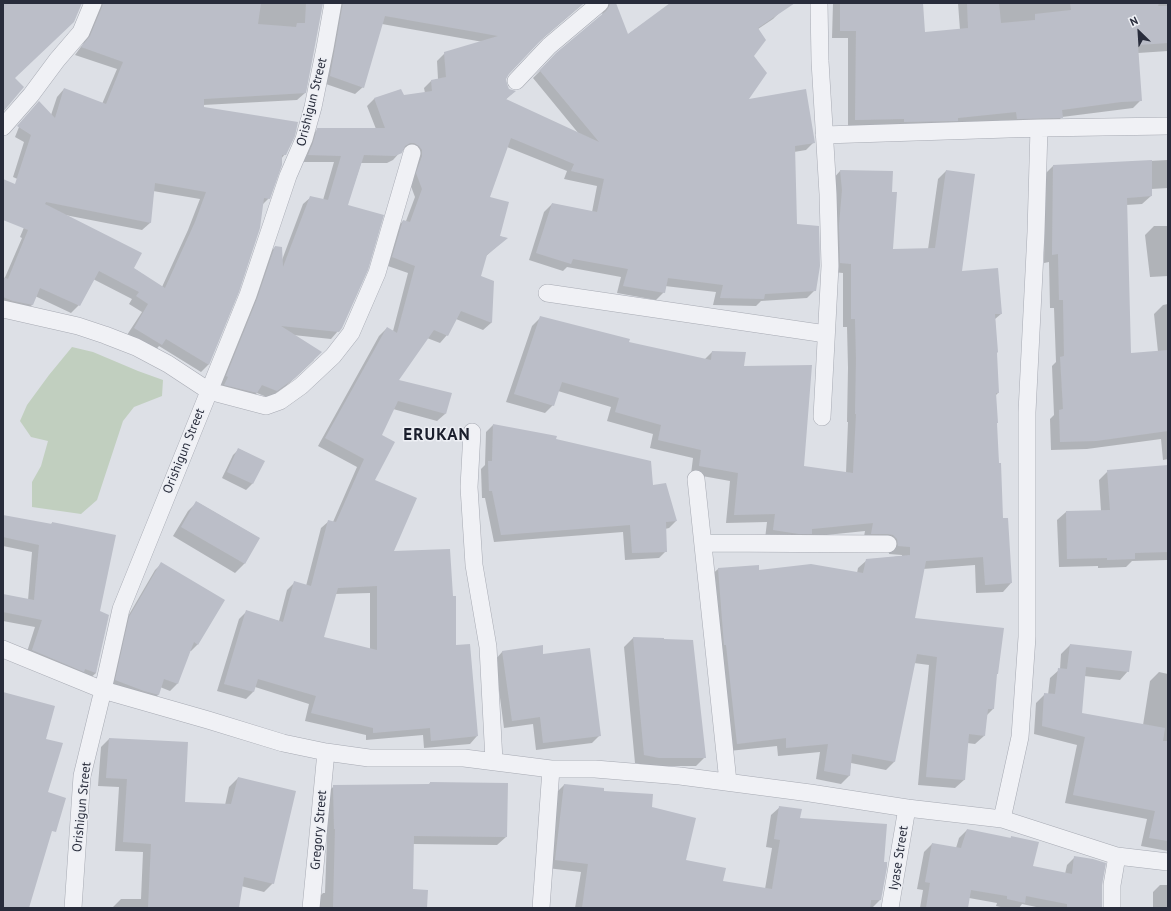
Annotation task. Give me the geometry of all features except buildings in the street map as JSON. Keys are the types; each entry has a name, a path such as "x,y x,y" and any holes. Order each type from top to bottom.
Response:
{"street":[{"path":"3,127 31,95 57,60 82,32 93,3"},
{"name":"Orishigun Street","path":"73,908 82,776 122,608 248,295 288,176 304,139 313,107 333,3"},
{"path":"516,81 549,46 600,3"},
{"path":"819,3 820,61 828,194 830,266 822,417"},
{"path":"824,135 1039,128 1168,126"},
{"path":"1002,819 1020,737 1027,638 1027,412 1036,232 1039,128"},
{"path":"3,309 78,326 105,334 136,347 168,364 209,391 266,406 280,401 301,386 333,356 351,334 377,273 412,153"},
{"path":"547,292 826,334"},
{"path":"472,432 469,487 474,565 488,647 494,761"},
{"path":"696,479 728,782"},
{"path":"703,543 888,544"},
{"path":"3,649 103,690 208,720 283,744 326,752 369,758 464,758 551,769 603,769 728,782 907,808 1002,819 1117,856 1168,862"},
{"name":"Gregory Street","path":"311,908 326,752"},
{"path":"541,908 551,769"},
{"name":"Iyase Street","path":"890,908 907,808"},
{"path":"1112,908 1112,884 1117,856"}],"green space":[{"path":"72,347 93,352 163,380 162,396 134,407 123,421 97,500 81,514 32,507 32,482 41,466 48,441 31,437 20,421 27,405"}],"district":[{"name":"ERUKAN","path":"437,435"}]}
